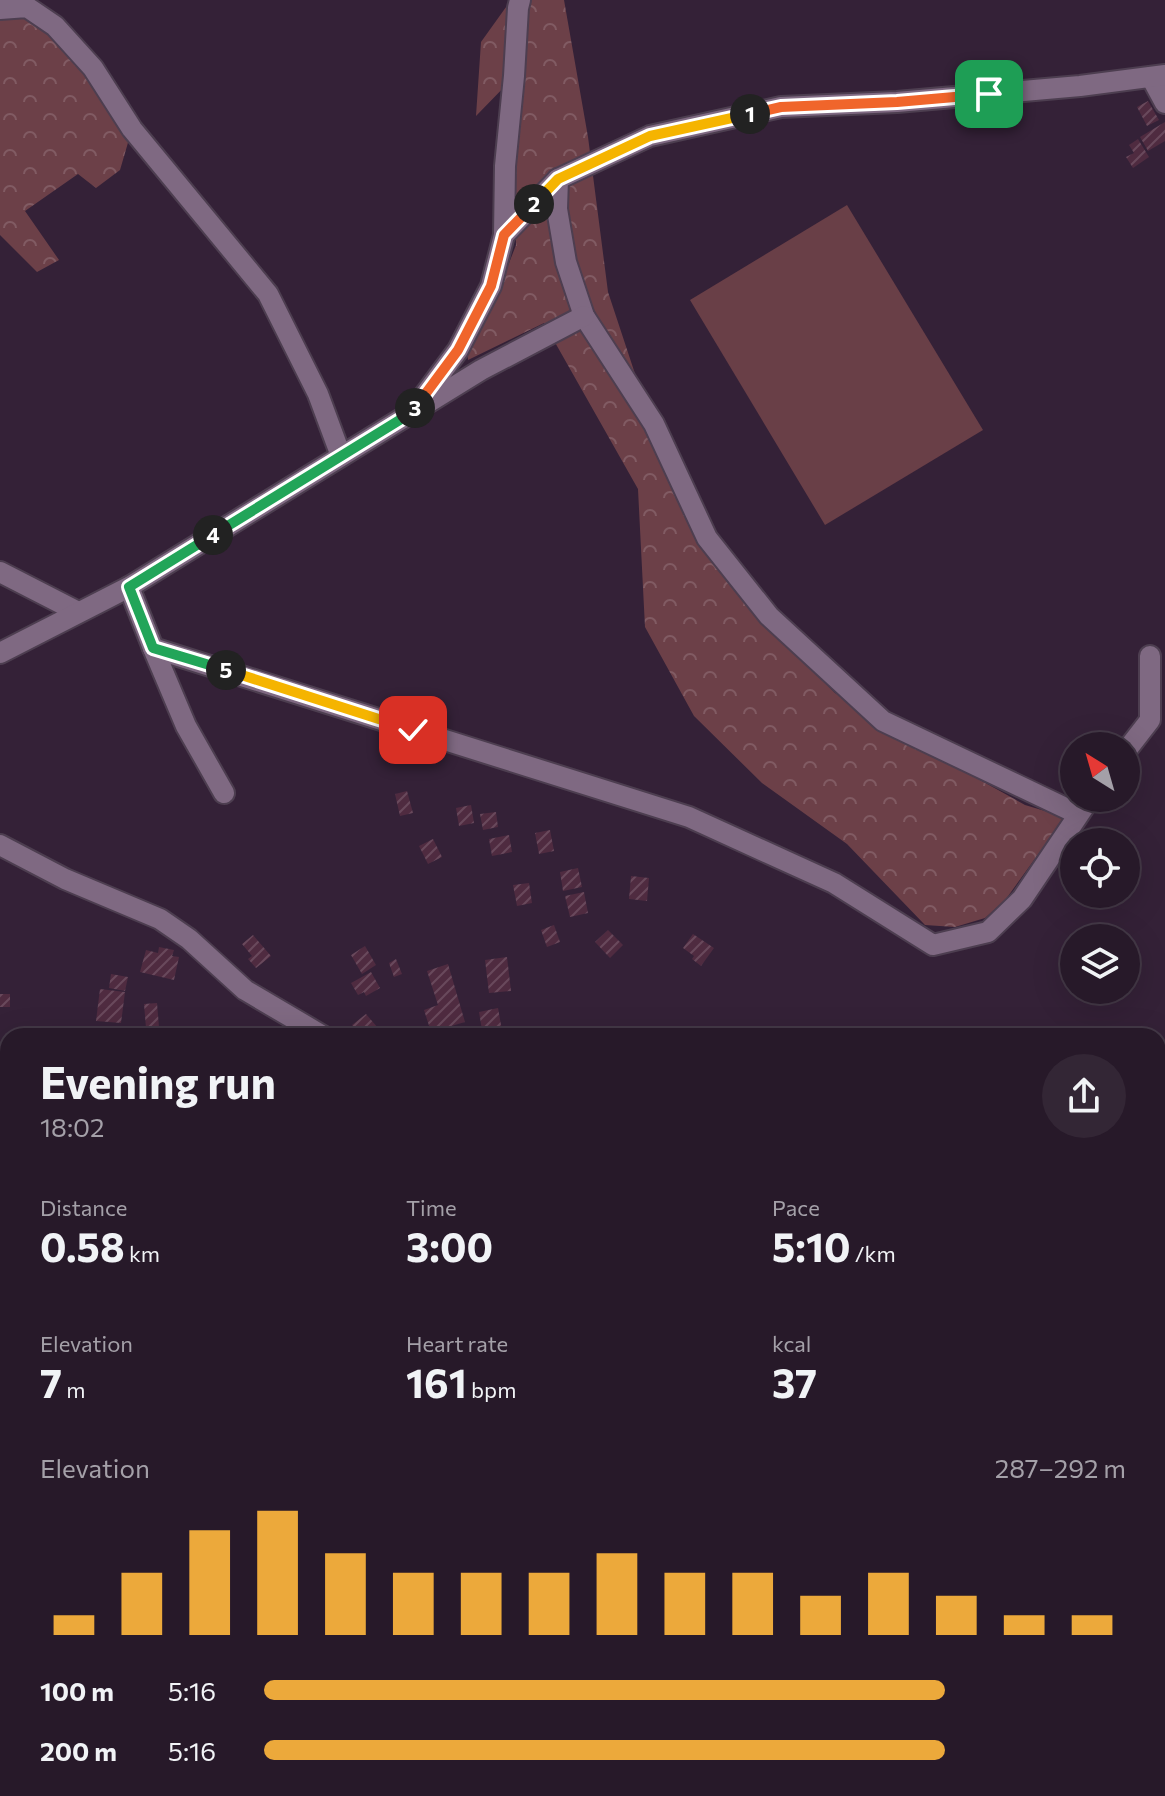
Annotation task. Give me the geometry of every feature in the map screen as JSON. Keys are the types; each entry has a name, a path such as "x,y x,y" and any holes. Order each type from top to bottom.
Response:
{"street":[{"path":"411,413 458,350 491,286 504,235 505,166 520,0"},
{"path":"0,9 27,7 55,26 93,68 132,129 268,294 318,394 341,456"},
{"path":"504,235 558,179 650,136 781,107 897,102 1158,76 1165,103"},
{"path":"558,179 557,209 566,262 584,316 654,424 707,538 769,616 883,721 1060,796"},
{"path":"0,653 129,587 481,370 584,316"},
{"path":"0,572 78,612"},
{"path":"129,587 186,726 224,793"},
{"path":"153,648 689,817 834,883 933,945 988,932 1022,899 1080,812"},
{"path":"1140,733 1150,720 1150,656"},
{"path":"1,844 65,879 160,919 189,939 245,990 309,1028"}],"green space":[{"path":"0,0 55,26 132,129 120,170 96,188 78,174 25,211 59,260 37,272 0,235"},
{"path":"511,0 564,0 588,137 608,292 676,498 753,612 835,693 915,744 1025,805 1065,817 1006,899 985,918 955,927 925,925 847,844 762,783 694,716 645,627 638,489 544,323 468,360 467,346 496,297 516,245 514,77 476,116 481,42"}],"shaded area":[{"path":"847,205 983,430 825,525 690,300"}],"building":[{"path":"1148,101 1159,120 1147,126 1137,107"},
{"path":"1165,122 1165,141 1148,151 1140,137"},
{"path":"1138,139 1149,157 1133,168 1126,157 1134,153 1129,145"},
{"path":"407,791 413,813 400,816 395,794"},
{"path":"471,805 474,823 459,826 456,808"},
{"path":"496,812 498,827 483,830 480,814"},
{"path":"550,830 554,851 539,854 535,833"},
{"path":"509,835 512,852 492,856 489,839"},
{"path":"433,839 442,857 428,864 419,846"},
{"path":"578,868 582,887 563,891 560,872"},
{"path":"631,876 649,878 647,901 629,899"},
{"path":"529,883 532,903 517,906 513,885"},
{"path":"584,892 588,913 570,917 565,896"},
{"path":"554,925 560,942 547,947 541,930"},
{"path":"608,930 623,945 610,958 595,942"},
{"path":"693,934 714,948 701,966 683,948"},
{"path":"253,935 271,956 256,968 248,959 252,956 242,944"},
{"path":"365,946 376,965 362,974 351,955"},
{"path":"159,947 174,950 172,956 179,957 174,980 140,972 146,950 158,953"},
{"path":"507,957 511,991 489,993 485,960"},
{"path":"396,959 402,974 394,977 389,963"},
{"path":"448,964 465,1022 445,1028 430,1028 424,1010 438,1005 427,971"},
{"path":"371,972 380,988 366,996 364,992 358,995 351,983"},
{"path":"111,974 128,977 125,991 109,988"},
{"path":"100,989 125,992 121,1023 96,1021"},
{"path":"0,994 10,994 10,1007 0,1007"},
{"path":"157,1003 159,1027 146,1028 144,1004"},
{"path":"498,1008 502,1028 482,1028 479,1012"},
{"path":"366,1014 378,1028 354,1028 352,1025"}],"route":[{"path":"413,730 153,648 129,587 411,413 458,350 491,286 504,235 558,179 650,136 781,107 989,94"}]}
